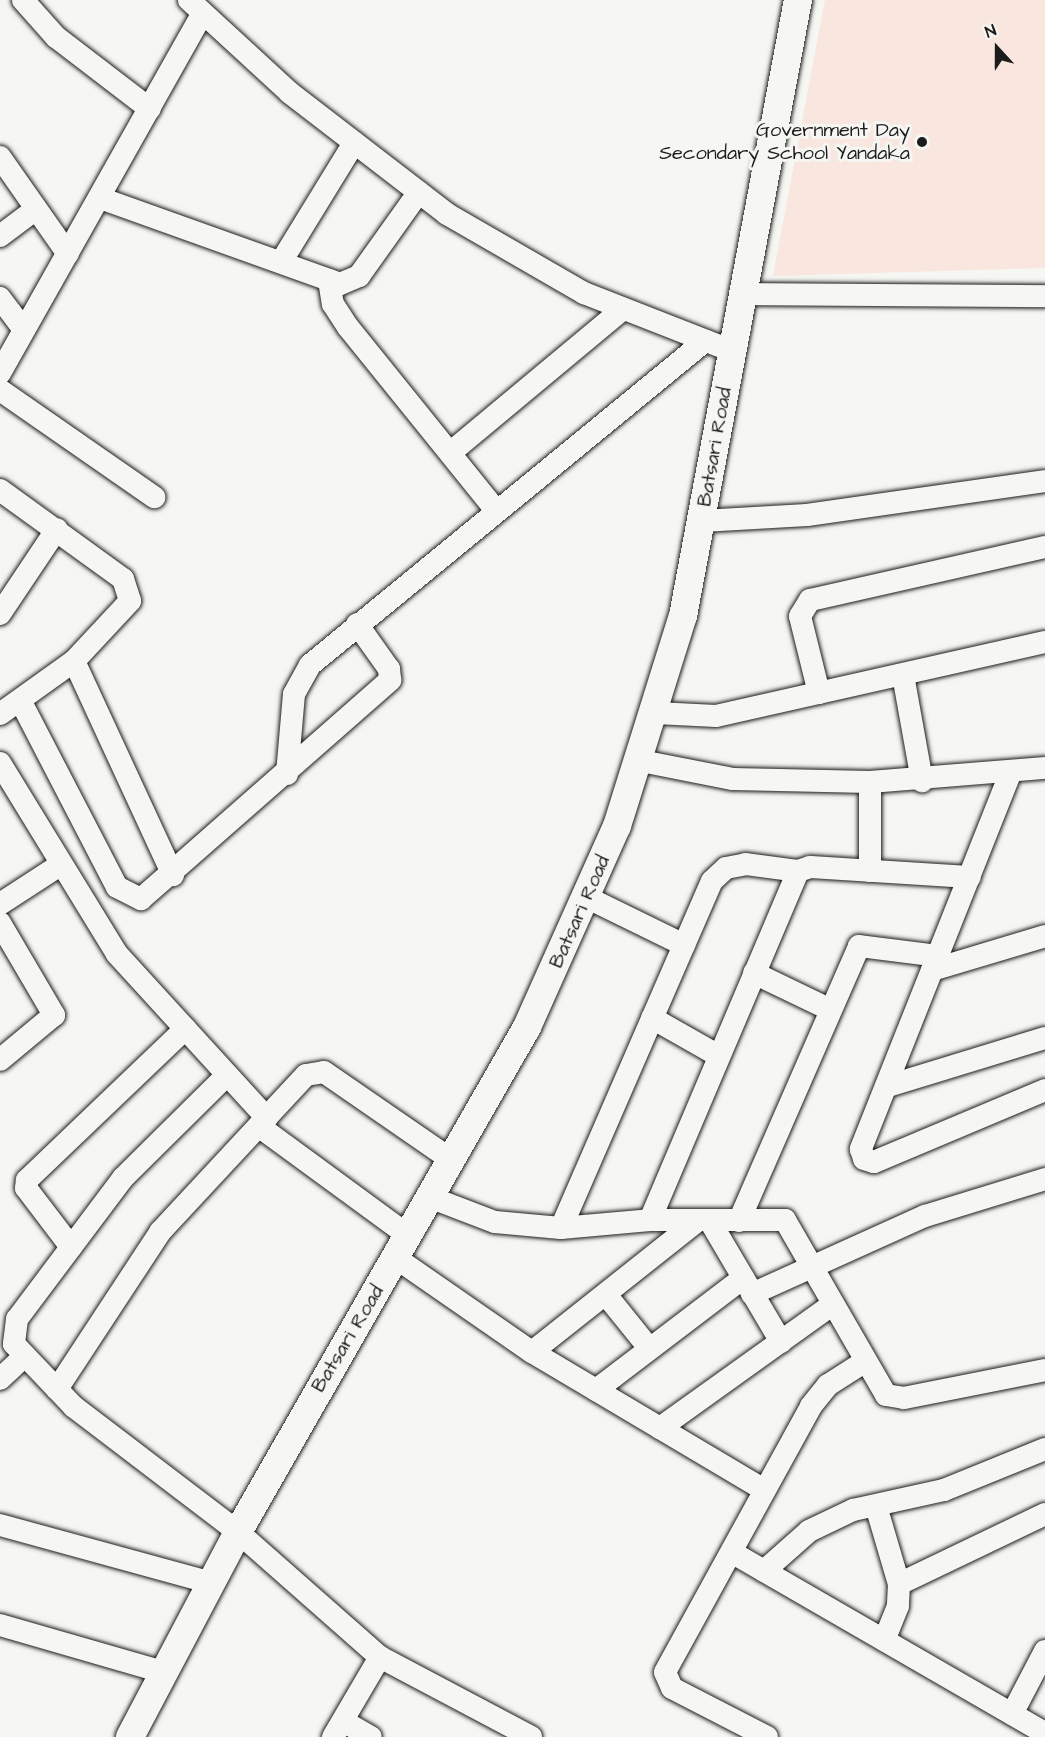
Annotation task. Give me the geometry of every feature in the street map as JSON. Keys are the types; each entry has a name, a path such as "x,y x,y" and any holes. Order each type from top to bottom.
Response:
{"main road":[{"name":"Batsari Road","path":"130,1737 238,1532 432,1198 527,1027 588,898 641,761 656,713 702,521 798,0"}],"street":[{"path":"23,0 56,37 150,109"},
{"path":"0,373 150,109 196,6 290,93 419,192 584,293 732,351"},
{"path":"281,262 354,142"},
{"path":"0,157 68,254"},
{"path":"100,198 340,284 360,276 419,192"},
{"path":"0,236 36,209"},
{"path":"329,280 333,304 348,327 495,509"},
{"path":"742,294 1045,296"},
{"path":"0,298 23,329"},
{"path":"450,453 623,309"},
{"path":"287,774 294,694 310,666 495,509 705,341"},
{"path":"0,390 154,497"},
{"path":"702,521 819,514 1045,482"},
{"path":"0,490 57,529 123,579 130,601 74,661 21,702 0,714"},
{"path":"0,614 57,529"},
{"path":"819,693 800,616 810,600 1045,547"},
{"path":"21,702 117,888 141,899 173,875 390,680 389,669 357,624"},
{"path":"656,713 716,716 1045,642"},
{"path":"74,661 173,875"},
{"path":"903,675 922,781"},
{"path":"641,761 733,779 870,782 922,781 1010,774 1045,768"},
{"path":"0,763 60,865 123,962 227,1075 264,1123 402,1247 532,1352 764,1490"},
{"path":"1010,774 888,1086 861,1149 864,1159 874,1162 1045,1090"},
{"path":"870,782 870,871"},
{"path":"561,1228 712,881 726,868 746,864 798,871 870,871 970,877"},
{"path":"0,904 60,865"},
{"path":"650,1220 798,871"},
{"path":"588,898 684,945"},
{"path":"0,923 54,1016 0,1060"},
{"path":"739,1221 862,944 935,963 1045,936"},
{"path":"754,973 831,1010"},
{"path":"652,1018 719,1056"},
{"path":"71,1247 26,1188 27,1180 185,1029"},
{"path":"888,1086 1045,1038"},
{"path":"57,1389 160,1232 264,1123 306,1075 324,1072 453,1161"},
{"path":"227,1075 123,1178 17,1319 9,1364 57,1389 238,1532 380,1657 531,1737"},
{"path":"596,1390 649,1348 748,1286 813,1269 925,1216 1045,1179"},
{"path":"432,1198 495,1222 561,1228 650,1220 703,1223 785,1220 864,1362 893,1398 1045,1370"},
{"path":"703,1223 748,1286 781,1342"},
{"path":"532,1352 703,1223"},
{"path":"607,1296 649,1348"},
{"path":"660,1428 832,1305"},
{"path":"767,1737 666,1681 665,1672 733,1553 764,1490 811,1406 828,1385 864,1362"},
{"path":"764,1571 809,1531 853,1510 944,1490 1045,1449"},
{"path":"876,1506 899,1584 898,1606 884,1640"},
{"path":"899,1584 1045,1514"},
{"path":"0,1526 212,1583"},
{"path":"733,1553 1045,1733"},
{"path":"0,1625 163,1672"},
{"path":"1012,1714 1045,1651"},
{"path":"371,1737 338,1729 380,1657"}],"shaded area":[{"name":"Government Day Secondary School Yandaka","path":"825,0 1045,0 1045,268 773,276"}],"place":[{"name":"Government Day Secondary School Yandaka","path":"922,142"}]}
